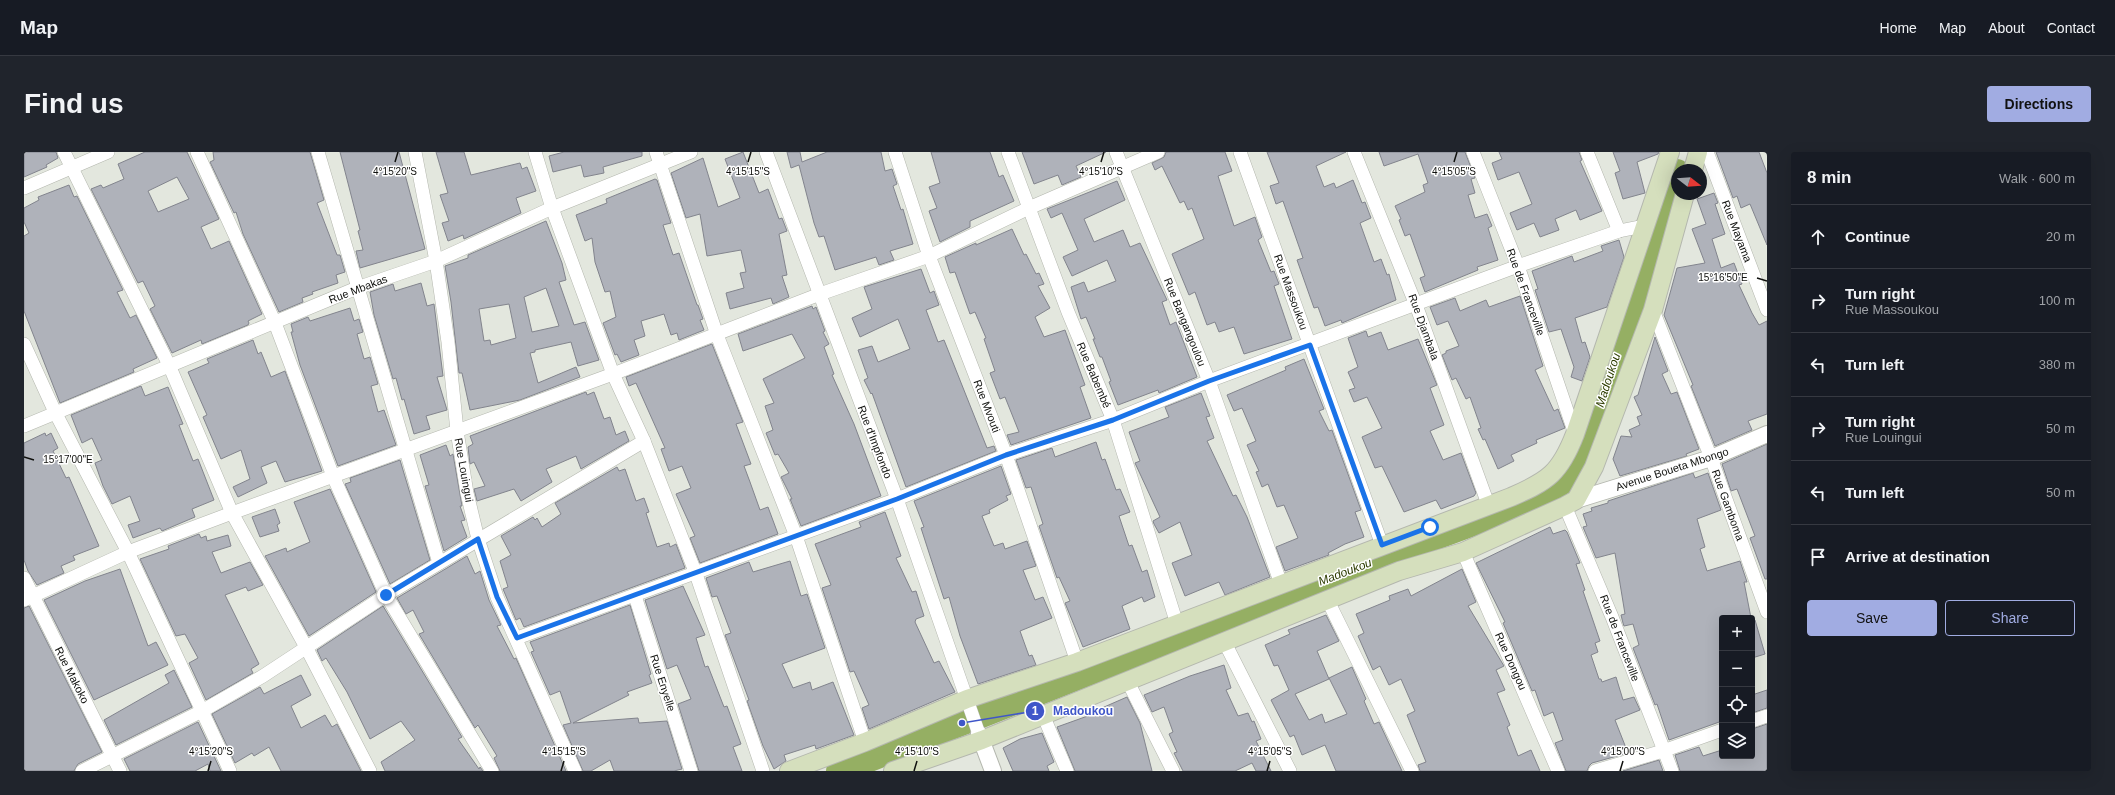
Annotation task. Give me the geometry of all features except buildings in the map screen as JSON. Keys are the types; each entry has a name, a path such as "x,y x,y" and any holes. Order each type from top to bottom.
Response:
{"main road":[{"path":"789,771 1538,486 1547,479 1565,458 1575,434 1670,152"},
{"path":"1695,164 1698,152"},
{"path":"893,771 1128,682 1399,571 1463,552 1571,503 1594,467 1653,310 1683,200"}],"street":[{"path":"64,152 169,365 232,513 306,647 370,771"},
{"path":"24,188 71,166 108,152"},
{"path":"197,152 275,323 333,476 386,595 492,771"},
{"path":"318,152 439,563"},
{"name":"Rue Louingui","path":"415,152 436,261 448,342 457,431 467,493 478,539 497,597 517,638 575,771"},
{"path":"535,152 552,208 614,374 644,441 696,574 763,771"},
{"name":"Rue Mbakas","path":"24,426 357,288 436,261 658,158 691,152"},
{"name":"Rue d'Impfondo","path":"766,152 820,294 861,408 897,499 980,737"},
{"name":"Rue Mvouti","path":"895,152 929,256 1006,455 1077,662"},
{"name":"Rue Babembé","path":"1008,152 1068,312 1113,420 1176,624"},
{"name":"Rue Bangangoulou","path":"1116,152 1209,381 1281,584"},
{"path":"28,598 128,552 614,374 820,294 929,256 1029,208 1158,152"},
{"name":"Rue Massoukou","path":"1240,152 1382,545"},
{"name":"Rue Djambala","path":"1354,152 1416,305 1488,504"},
{"name":"Rue de Franceville","path":"1473,152 1518,266 1575,434"},
{"path":"1587,152 1619,231"},
{"name":"Rue Mayama","path":"1707,152 1767,310"},
{"path":"658,158 717,335 796,536 866,742"},
{"path":"517,638 696,574 897,499 1006,455 1113,420 1209,381 1310,345 1518,266 1619,231 1644,226"},
{"name":"Rue Gamboma","path":"1653,310 1711,458 1767,612"},
{"path":"24,344 55,412 128,552 230,771"},
{"name":"Avenue Boueta Mbongo","path":"1571,503 1711,458 1767,434"},
{"path":"82,771 202,711 263,676 386,595 644,441"},
{"name":"Rue de Franceville","path":"1571,503 1612,616 1672,771"},
{"name":"Rue Dongou","path":"1463,552 1558,771"},
{"name":"Rue Makoko","path":"24,578 28,598 120,771"},
{"name":"Rue Enyelle","path":"635,596 691,771"},
{"path":"1328,601 1412,771"},
{"path":"1225,643 1290,771"},
{"path":"1128,682 1173,771"},
{"path":"1043,715 1067,771"},
{"path":"1755,719 1767,716"},
{"path":"1595,771 1663,751 1719,731"},
{"path":"980,737 993,771"}],"waterway":[{"name":"Madoukou","path":"839,771 1387,555 1538,499 1563,481 1584,452 1671,190"}],"place":[{"name":"Madoukou","path":"962,723"}],"route":[{"path":"386,595 478,539 497,597 517,638 897,499 1006,455 1113,420 1209,381 1310,345 1382,545 1430,527"}]}
